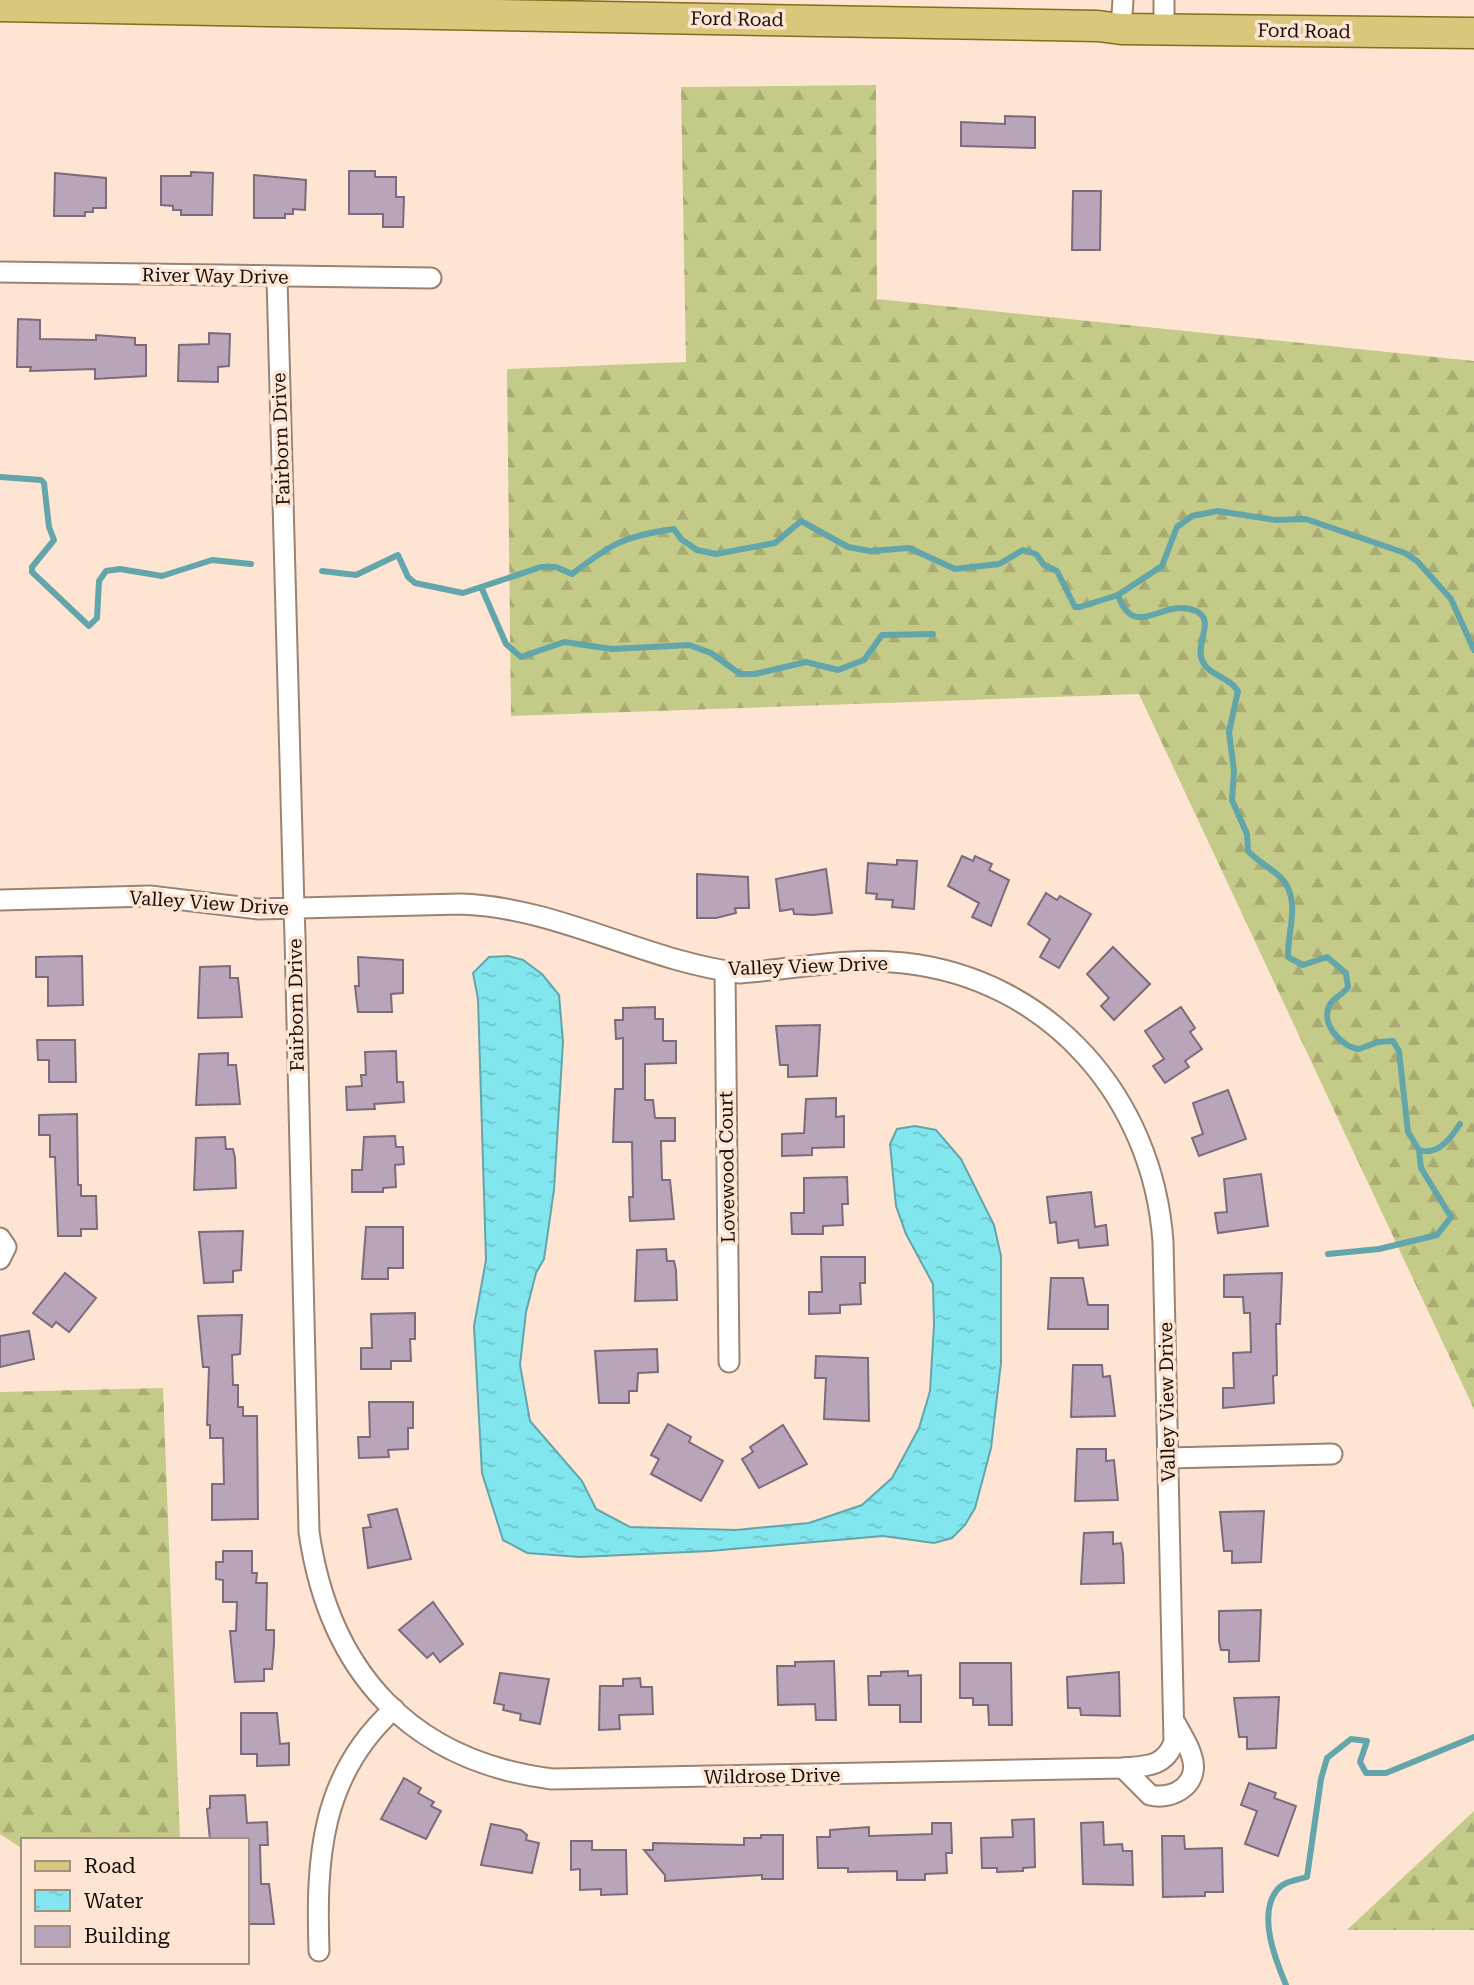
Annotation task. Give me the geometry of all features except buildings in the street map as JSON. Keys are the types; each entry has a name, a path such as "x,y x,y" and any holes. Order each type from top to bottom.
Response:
{"main road":[{"name":"Ford Road","path":"0,6 1098,26 1122,15 1164,30 1474,33"}],"street":[{"path":"1164,0 1164,30"},
{"name":"River Way Drive","path":"0,272 277,278 431,278"},
{"name":"Fairborn Drive","path":"277,278 309,1532 320,1594 338,1636 362,1675 394,1709"},
{"name":"Valley View Drive","path":"0,900 150,897 258,909 460,904 505,907 543,916 681,962 725,971 740,973 865,961 936,968 996,989 1037,1012 1086,1055 1110,1084 1131,1118 1146,1153 1157,1193 1163,1242 1174,1720 1174,1742 1166,1757"},
{"name":"Lovewood Court","path":"725,971 729,1362"},
{"path":"0,1238 6,1247 0,1259"},
{"path":"1168,1458 1332,1454"},
{"path":"319,1951 318,1867 331,1806 362,1742 394,1709"},
{"name":"Wildrose Drive","path":"394,1709 431,1738 468,1758 505,1771 552,1779 1123,1768 1152,1766 1166,1757"},
{"path":"1123,1768 1150,1794 1172,1796 1184,1789 1194,1769 1192,1756 1174,1720"}],"green space":[{"path":"876,85 877,299 1474,361 1474,1409 1139,694 511,716 507,369 686,362 681,87"},
{"path":"163,1388 180,1838 21,1838 21,1848 0,1834 0,1392"},
{"path":"1474,1811 1474,1930 1347,1930"}],"water":[{"path":"508,956 523,960 542,974 559,995 563,1042 554,1190 544,1259 536,1273 526,1312 520,1365 530,1421 582,1481 596,1509 630,1527 736,1530 809,1523 862,1505 892,1478 919,1428 930,1391 934,1325 933,1284 906,1234 896,1206 890,1144 897,1129 915,1126 936,1130 961,1159 994,1225 1001,1256 1001,1363 991,1448 975,1508 965,1525 952,1538 934,1543 883,1536 710,1551 580,1557 527,1553 503,1540 482,1473 474,1326 486,1260 478,999 473,973 489,957"}],"waterway":[{"path":"0,477 41,480 44,483 49,527 54,540 32,567 32,572 89,626 97,618 99,581 106,571 120,569 162,576 212,560 251,564"},
{"path":"322,571 356,575 398,555 408,577 415,583 463,593 541,567 556,567 572,574 608,548 642,535 674,529 681,539 697,550 716,554 775,543 801,521 848,547 870,551 909,548 955,569 999,564 1023,550 1036,554 1044,565 1057,571 1075,607 1080,607 1118,595 1162,566 1177,527 1192,516 1218,511 1275,520 1306,519 1405,553 1417,561 1451,599 1474,650"},
{"path":"482,589 506,644 521,657 564,642 612,649 689,645 711,653 740,674 755,674 806,662 838,670 864,660 882,635 933,634"},
{"path":"1118,595 1125,609 1133,616 1141,617 1184,608 1202,615 1205,626 1201,646 1202,660 1209,669 1238,691 1229,732 1234,771 1232,800 1247,834 1248,851 1283,880 1291,898 1288,957 1303,965 1327,957 1346,973 1348,987 1331,1003 1327,1018 1339,1039 1359,1049 1378,1042 1393,1041 1399,1051 1408,1132 1419,1150 1421,1168 1451,1217 1437,1235 1379,1249 1328,1254"},
{"path":"1419,1150 1438,1148 1460,1124"},
{"path":"1286,1985 1270,1938 1268,1925 1271,1900 1283,1885 1307,1877 1321,1779 1327,1758 1351,1739 1367,1741 1360,1762 1366,1773 1386,1773 1474,1737"}]}
